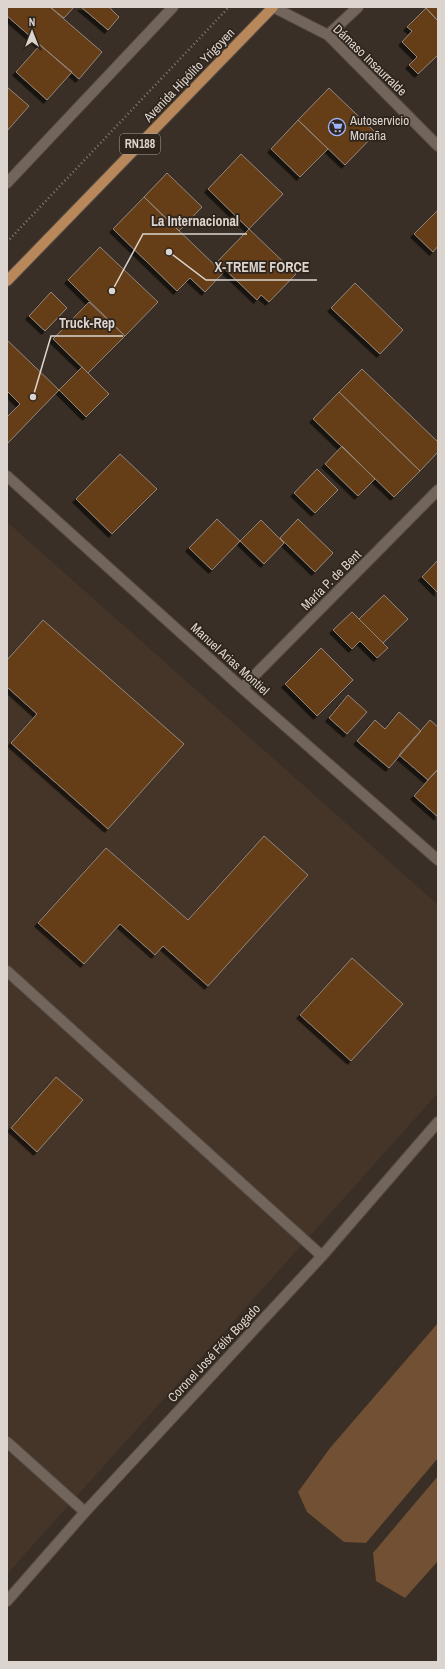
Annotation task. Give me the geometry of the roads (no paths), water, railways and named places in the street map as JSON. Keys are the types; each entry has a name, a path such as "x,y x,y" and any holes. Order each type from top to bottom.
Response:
{"main road":[{"name":"Avenida Hipólito Yrigoyen","path":"7,281 273,7"}],"street":[{"path":"7,182 174,7"},
{"name":"Dámaso Insaurralde","path":"273,7 328,35 438,146"},
{"path":"328,35 358,7"},
{"name":"Manuel Arias Montiel","path":"7,476 242,688 438,860"},
{"name":"María P. de Bent","path":"242,688 438,490"},
{"path":"7,971 322,1256"},
{"name":"Coronel José Félix Bogado","path":"7,1601 85,1512 322,1256 438,1122"},
{"path":"7,1442 85,1512"}],"place":[{"name":"Autoservicio Moraña","path":"337,127"},
{"name":"X-TREME FORCE","path":"169,252"},
{"name":"La Internacional","path":"112,291"},
{"name":"Truck-Rep","path":"33,397"}]}
